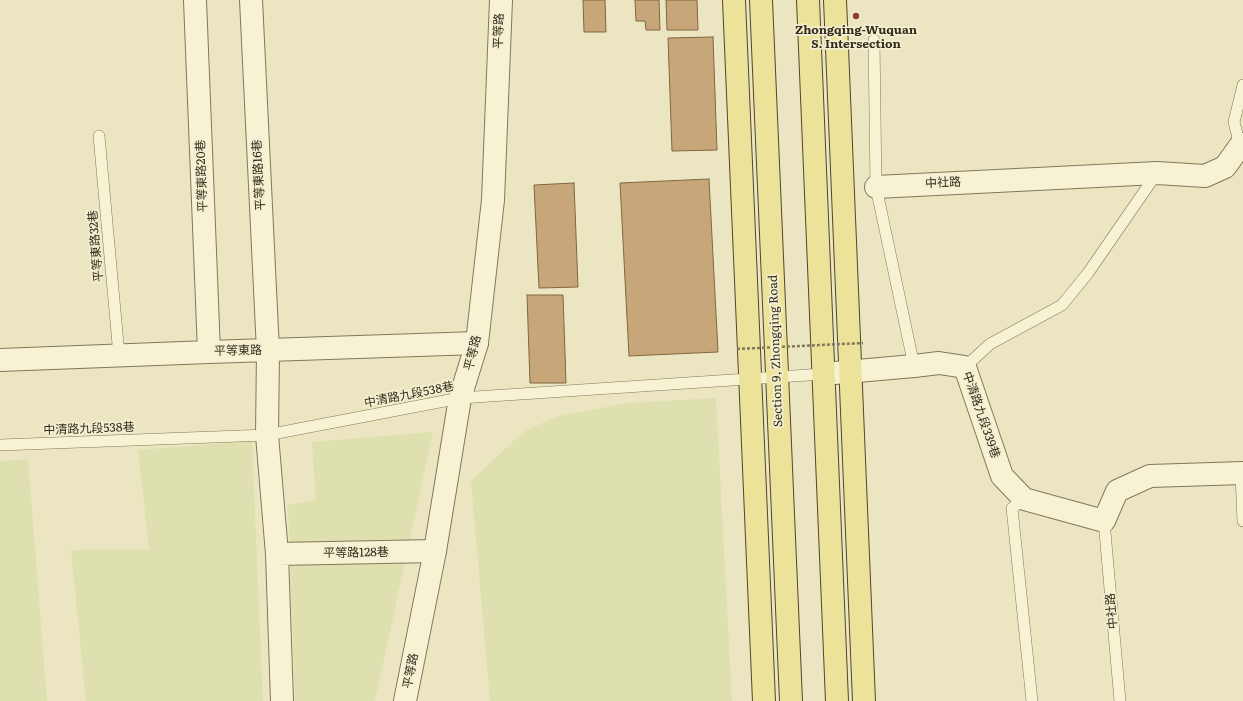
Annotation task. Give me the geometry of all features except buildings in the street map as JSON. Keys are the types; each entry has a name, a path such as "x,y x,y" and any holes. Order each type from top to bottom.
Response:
{"main road":[{"path":"734,0 764,701"},
{"name":"Section 9, Zhongqing Road","path":"761,0 791,701"},
{"path":"808,0 837,701"},
{"path":"835,0 864,701"}],"street":[{"name":"平等東路20巷","path":"195,0 210,352"},
{"name":"平等東路16巷","path":"251,0 268,350 267,435 277,554 282,701"},
{"name":"平等路","path":"405,701 435,551 460,398 477,343 493,200 501,0"},
{"name":"中社路","path":"876,186 1157,173 1205,176 1225,167 1241,145"},
{"name":"平等東路","path":"0,360 477,343"},
{"name":"中清路九段339巷","path":"823,374 939,363 965,367 1002,476 1024,499"},
{"path":"1024,499 1104,522 1117,491 1150,476 1242,474"},
{"name":"平等路128巷","path":"277,554 435,551"}],"lane":[{"path":"874,40 876,186 914,366"},
{"name":"中社路","path":"1241,145 1234,122 1243,85"},
{"name":"平等東路32巷","path":"99,136 119,355"},
{"path":"965,367 990,344 1062,305 1088,273 1157,173"},
{"name":"中清路九段538巷","path":"0,445 267,435 460,398 823,374"},
{"path":"1242,474 1243,521"},
{"path":"1024,499 1012,508 1032,701"},
{"name":"中社路","path":"1104,522 1120,701"}],"path":[{"path":"737,349 863,343"}],"green space":[{"path":"716,398 732,701 490,701 471,481 523,432 555,417 627,403"},
{"path":"433,432 375,701 295,701 288,505 316,500 312,442"},
{"path":"252,441 263,701 86,701 71,550 149,549 138,450"},
{"path":"28,459 47,701 0,701 0,461"}],"place":[{"name":"Zhongqing-Wuquan S. Intersection","path":"856,16"}]}
